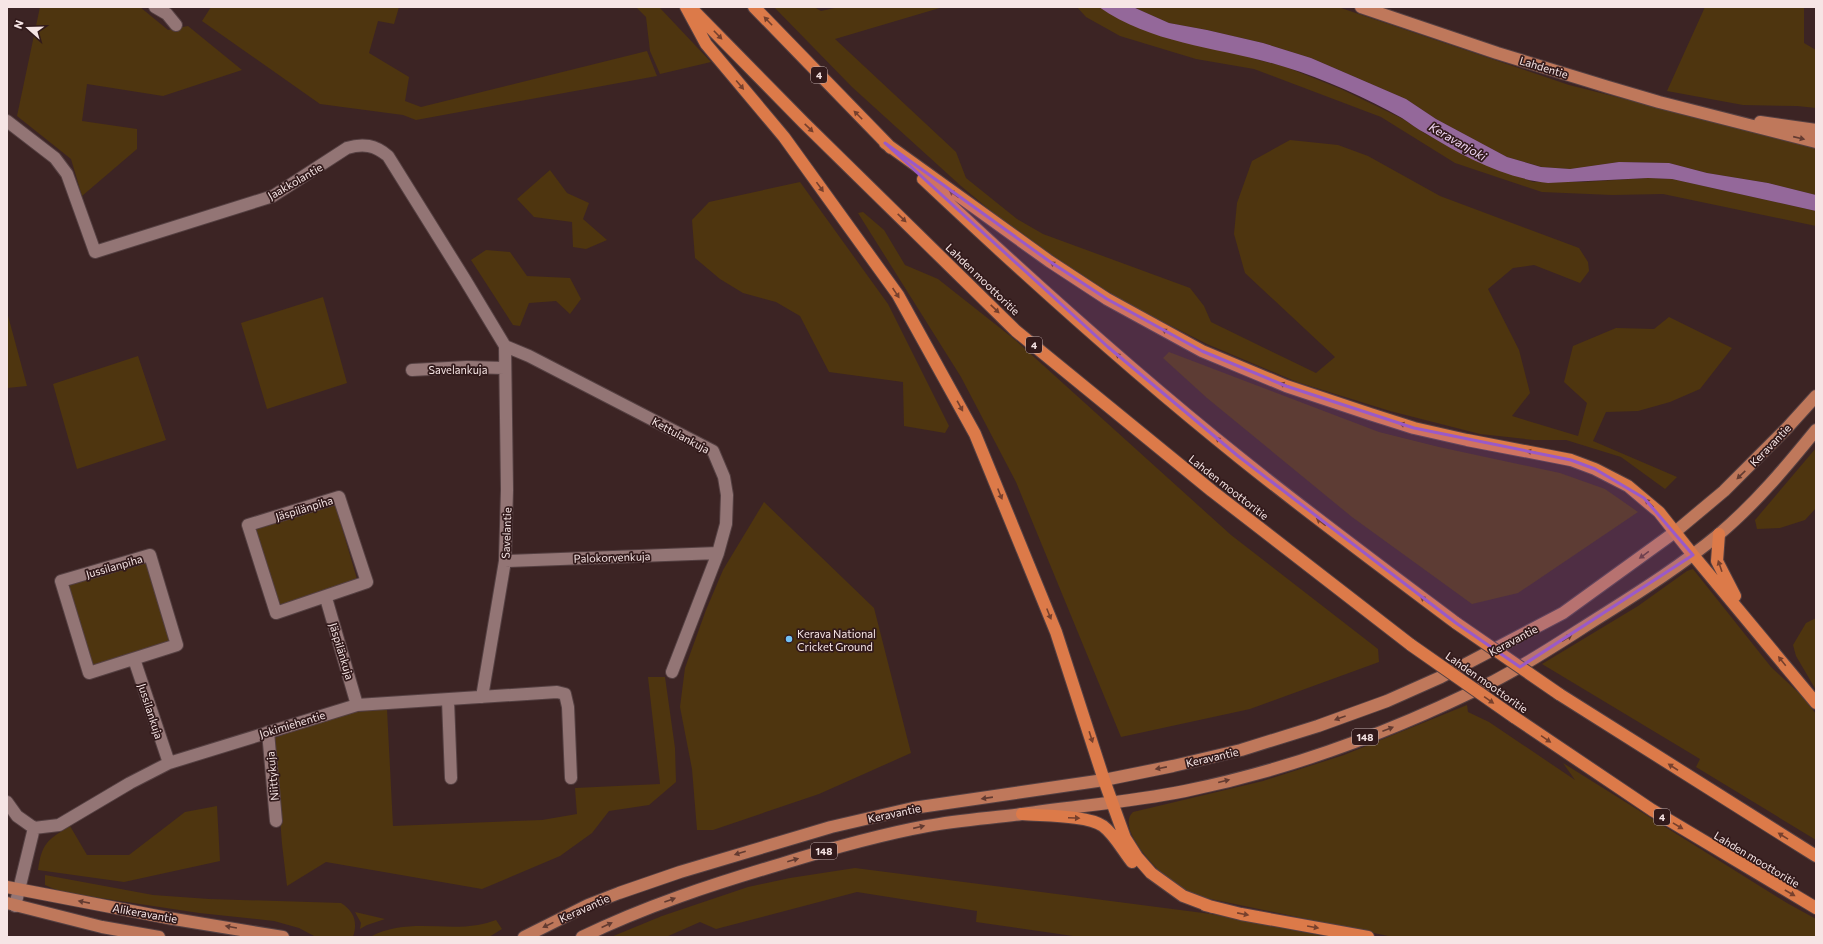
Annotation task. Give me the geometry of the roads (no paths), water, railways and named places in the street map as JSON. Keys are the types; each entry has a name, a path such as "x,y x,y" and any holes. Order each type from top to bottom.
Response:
{"highway":[{"path":"686,7 706,44 784,137 898,295 975,434 1056,632 1104,780 1125,838 1137,857 1151,873 1183,896 1212,907"},
{"name":"Lahden moottoritie","path":"690,7 804,123 1016,331 1212,491 1411,645 1514,717 1652,810 1816,908"},
{"name":"4","path":"754,7 885,143 975,228 1120,357 1302,507 1456,623 1559,694 1816,856"},
{"path":"885,143 1049,261 1107,299 1202,351 1286,386 1414,428 1571,460 1595,469 1628,486 1659,512 1816,703"},
{"path":"1719,534 1717,561 1743,614"},
{"path":"1022,814 1083,818 1099,824 1110,833 1136,868 1150,882 1178,898 1212,907 1368,937"}],"main road":[{"name":"Lahdentie","path":"1361,7 1497,53 1601,85 1659,102 1816,142"},
{"name":"Lahdentie","path":"1729,119 1782,124 1816,130"},
{"name":"Keravantie","path":"524,937 588,905 619,893 725,858 831,827 914,808 1104,780 1241,750 1318,726 1387,701 1441,677 1563,613 1675,532 1724,490 1753,463 1816,396"},
{"name":"Keravantie","path":"582,937 633,913 690,892 808,855 927,826 1044,810 1112,803 1186,791 1264,771 1327,752 1415,718 1495,680 1534,659 1693,555 1719,534 1773,481 1816,430"},
{"name":"Alikeravantie","path":"13,888 168,918 284,937"},
{"name":"Alikeravantie","path":"11,905 102,927 160,937"}],"street":[{"path":"155,7 167,14 176,25"},
{"name":"Jaakkolantie","path":"7,121 55,158 67,174 95,252 274,196 347,148 357,145 379,148 388,156 505,346"},
{"path":"504,368 505,346"},
{"name":"Kettulankuja","path":"505,346 529,356 713,451 724,477 727,495 726,524 718,552 672,672"},
{"name":"Savelankuja","path":"412,370 467,367 504,368"},
{"name":"Savelantie","path":"482,697 505,561 507,490 504,368"},
{"name":"Jäspilänpiha","path":"339,497 367,582 326,598 276,613 248,525 339,497"},
{"name":"Palokorvenkuja","path":"505,561 718,552"},
{"name":"Jussilanpiha","path":"150,556 177,645 134,659 89,673 62,582 150,556"},
{"name":"Jäspilänkuja","path":"326,598 357,705"},
{"name":"Jussilankuja","path":"134,659 169,763"},
{"name":"Jokimiehentie","path":"34,828 59,825 130,783 169,763 357,705 557,692 565,694 568,707 571,778"},
{"path":"448,700 451,778"},
{"name":"Niittykuja","path":"268,732 276,821"},
{"path":"7,802 17,816 34,828 13,888 11,905"}],"water":[{"name":"Keravanjoki","path":"1099,7 1133,7 1169,23 1263,43 1311,58 1406,99 1436,119 1507,157 1541,167 1570,169 1619,162 1669,163 1707,173 1768,183 1816,195 1816,211 1672,179 1648,178 1548,183 1515,176 1469,158 1439,142 1402,118 1360,96 1330,83 1261,60 1166,38 1120,20"}],"place":[{"name":"Kerava National Cricket Ground","path":"789,639"}]}
